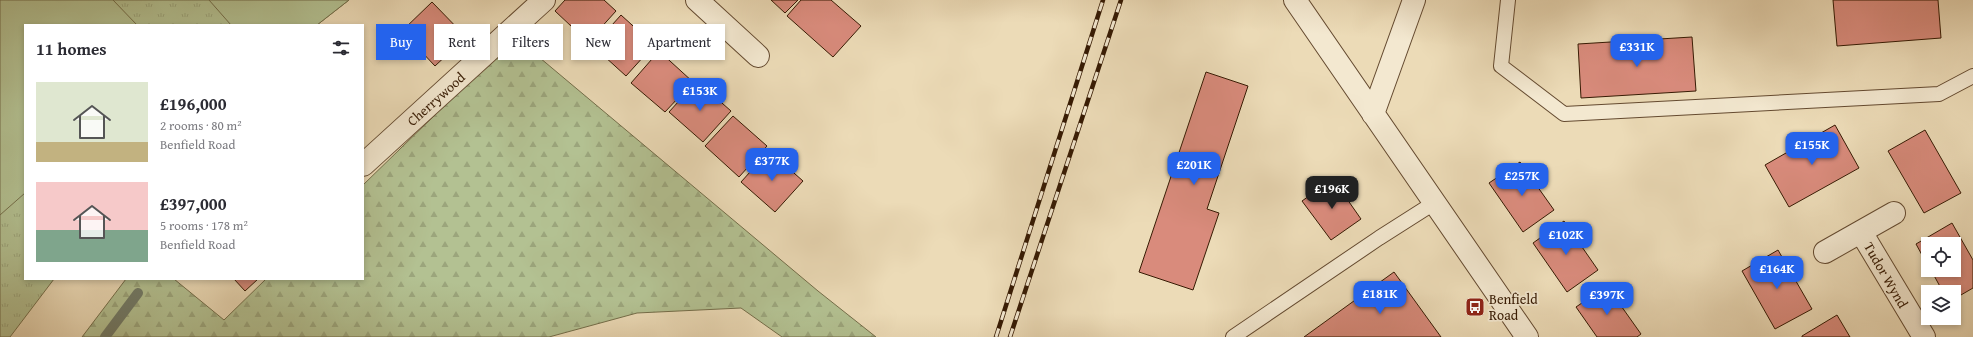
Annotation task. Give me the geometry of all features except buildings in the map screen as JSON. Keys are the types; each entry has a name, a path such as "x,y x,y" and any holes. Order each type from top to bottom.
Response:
{"street":[{"name":"Cherrywood","path":"364,164 544,0"},
{"path":"697,0 758,56"},
{"path":"1296,0 1527,337"},
{"path":"1373,114 1414,0"},
{"name":"Tudor Wynd","path":"1825,252 1894,213"},
{"name":"Tudor Wynd","path":"1861,232 1924,337"}],"lane":[{"path":"1508,0 1501,66 1564,114 1939,94 1973,76"},
{"path":"1233,337 1379,238 1434,203"}],"green space":[{"path":"0,0 349,0 318,24 24,24 24,280 53,280 10,337 0,337"},
{"path":"0,0 113,0 136,24 24,24 24,194 0,215"},
{"path":"209,0 349,0 318,24 230,24"},
{"path":"498,54 498,60 542,60 818,291 876,337 782,337 741,308 637,313 549,337 82,337 125,280 175,280 224,320 265,280 364,280 364,184"}],"waterway":[{"path":"105,337 138,293"}],"railway":[{"path":"996,337 1103,0"},
{"path":"1010,337 1121,0"}],"place":[{"name":"Benfield Road","path":"1475,307"}]}
